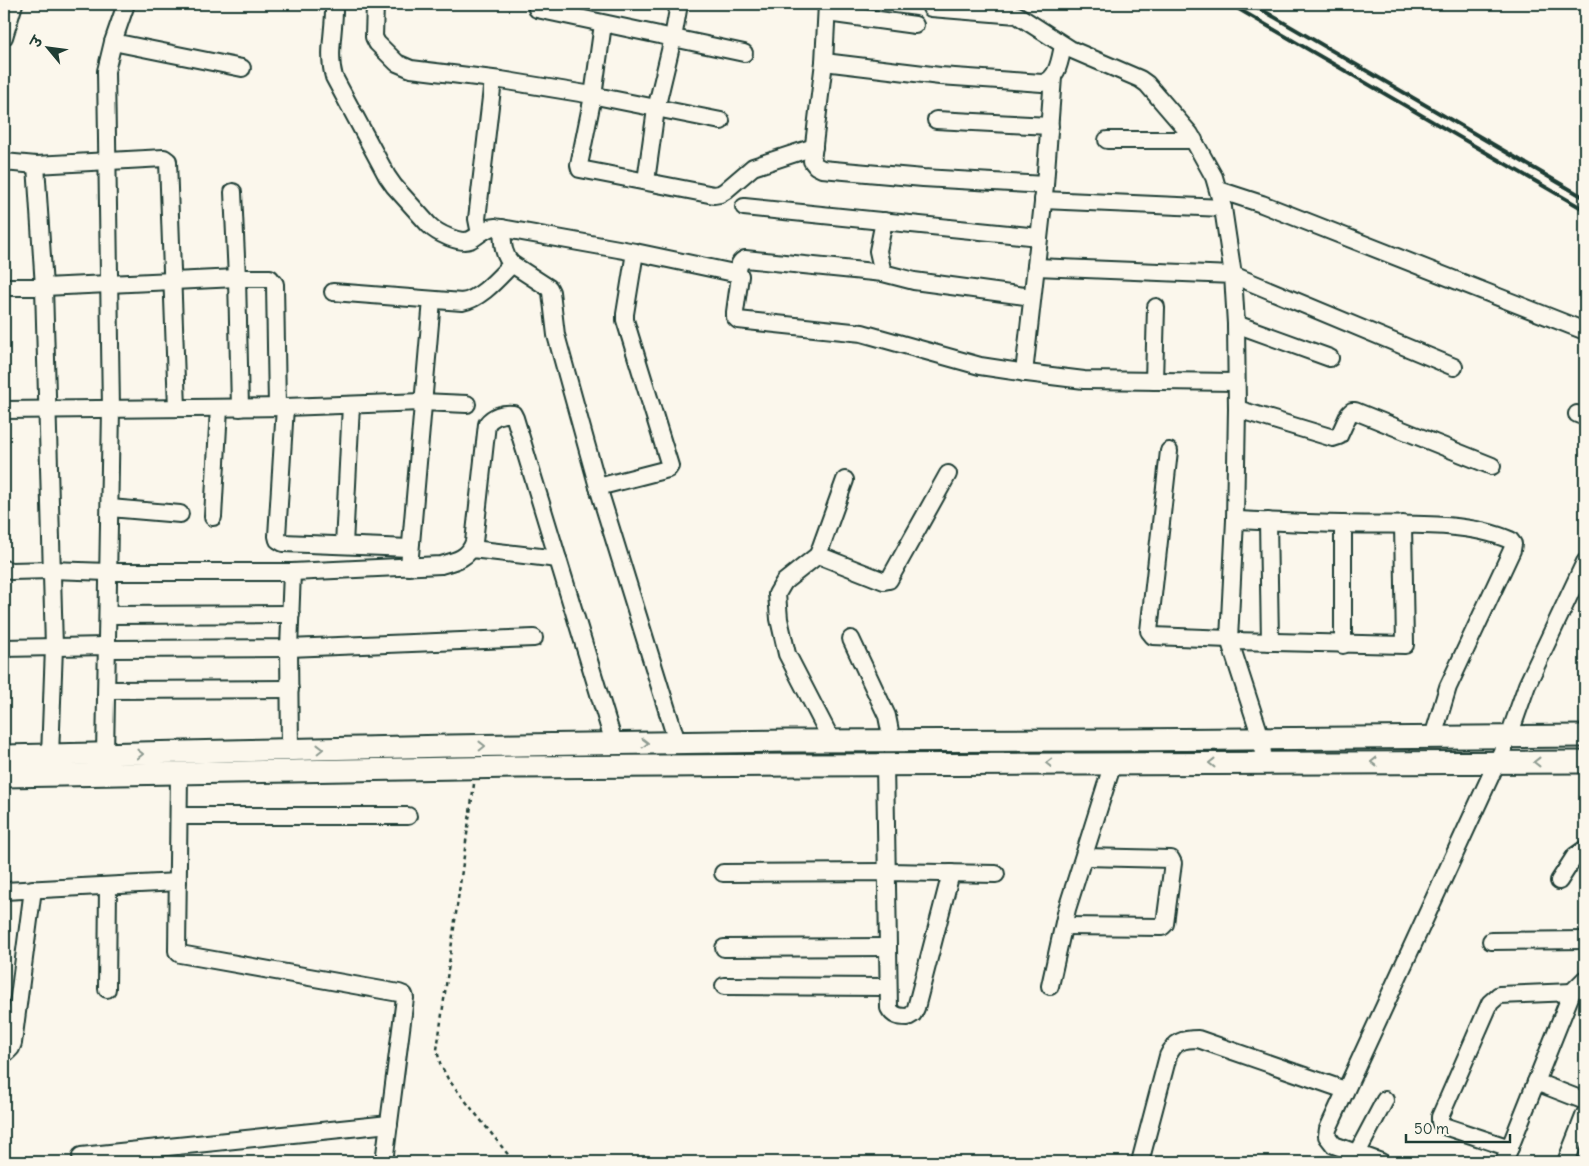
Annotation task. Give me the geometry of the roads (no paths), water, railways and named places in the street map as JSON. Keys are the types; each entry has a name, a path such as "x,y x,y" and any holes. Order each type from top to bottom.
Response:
{"main road":[{"path":"4,756 677,742 1585,736"},
{"path":"4,776 476,768 885,764 1585,762"}],"street":[{"path":"4,37 14,4"},
{"path":"105,755 111,409 106,71 113,42 126,4"},
{"path":"334,4 330,59 334,77 391,181 435,231 463,241 469,240 489,227 502,228 635,252 737,274 740,276 735,312 735,317 738,320 862,333 980,366 1084,380 1236,382"},
{"path":"375,4 374,37 377,43 397,63 411,69 593,96 721,121"},
{"path":"646,181 656,109 679,4"},
{"path":"915,25 827,8 824,62 812,160 816,166 822,169 1044,192 1223,208"},
{"path":"931,8 1017,15 1064,46 1140,79 1186,128 1214,177 1223,208 1233,274 1236,324 1235,520 1230,640 1261,738 1264,762"},
{"path":"537,9 744,53"},
{"path":"603,24 580,168 720,194 753,167 814,148"},
{"path":"113,42 242,68"},
{"path":"1024,373 1044,192 1053,77 1064,46"},
{"path":"824,62 958,78 1042,83 1048,82 1053,77"},
{"path":"484,231 479,229 477,219 493,80"},
{"path":"936,120 1050,126"},
{"path":"1107,140 1194,140"},
{"path":"4,162 36,166 164,158 168,162 177,408"},
{"path":"36,166 44,287 54,647 50,756"},
{"path":"1219,190 1262,204 1585,331"},
{"path":"233,192 240,408"},
{"path":"744,207 1039,237"},
{"path":"883,273 878,251 884,221"},
{"path":"502,228 504,252 507,259 550,288 556,335 598,487 677,742"},
{"path":"598,487 668,469 670,466 624,314 635,252"},
{"path":"737,274 741,260 745,259 883,273 914,281 1032,297"},
{"path":"334,292 462,302 473,299 512,264"},
{"path":"1036,267 1233,274 1454,368"},
{"path":"4,287 44,287 266,277 273,279 281,407 276,536 278,540 283,543 410,548"},
{"path":"409,567 432,300"},
{"path":"1154,381 1156,307"},
{"path":"1236,324 1330,358"},
{"path":"4,410 240,408 422,402 467,404"},
{"path":"344,545 352,405"},
{"path":"213,517 219,408"},
{"path":"1237,409 1333,438 1339,436 1349,414 1355,411 1492,466"},
{"path":"4,569 11,571 292,572 441,565 457,561 472,550 474,542 488,424 490,419 496,416 512,414 515,418 614,743"},
{"path":"1169,451 1148,631 1152,636 1405,646 1403,524"},
{"path":"818,555 887,581 948,474"},
{"path":"832,741 787,654 779,619 778,594 784,582 818,555 844,480"},
{"path":"110,508 180,514"},
{"path":"1235,520 1403,524 1469,529 1510,540 1512,550 1448,687 1433,737"},
{"path":"1268,521 1270,642"},
{"path":"1343,524 1343,645"},
{"path":"472,550 558,559"},
{"path":"1381,1162 1334,1145 1327,1136 1328,1129 1509,736 1525,692 1585,562"},
{"path":"290,750 289,648 292,572"},
{"path":"108,615 290,614"},
{"path":"4,648 107,646 107,649 289,648 534,638"},
{"path":"851,639 887,716 892,740"},
{"path":"106,690 290,689"},
{"path":"1050,986 1067,909 1113,763"},
{"path":"885,764 889,1008 892,1013 898,1016 908,1017 913,1014 916,1008 951,873"},
{"path":"179,774 177,951 180,954 404,995 384,1162"},
{"path":"179,816 408,816"},
{"path":"1559,881 1575,856 1585,849"},
{"path":"1064,926 1162,927 1165,924 1173,860 1084,857"},
{"path":"723,873 887,872 996,874"},
{"path":"4,891 178,882"},
{"path":"107,989 108,886"},
{"path":"4,1052 11,1048 13,1043 33,889"},
{"path":"1491,941 1585,940"},
{"path":"724,948 888,947"},
{"path":"1572,992 1499,995 1490,1003 1440,1117 1440,1122 1444,1126 1507,1155 1572,992 1585,979"},
{"path":"724,986 888,987"},
{"path":"1140,1162 1168,1056 1172,1047 1178,1042 1187,1039 1198,1039 1345,1090"},
{"path":"1536,1082 1585,1101"},
{"path":"1357,1153 1385,1100"},
{"path":"1566,1162 1585,1114"},
{"path":"81,1156 389,1124"}],"railway":[{"path":"1230,4 1585,210"},
{"path":"1252,4 1585,198"}]}
